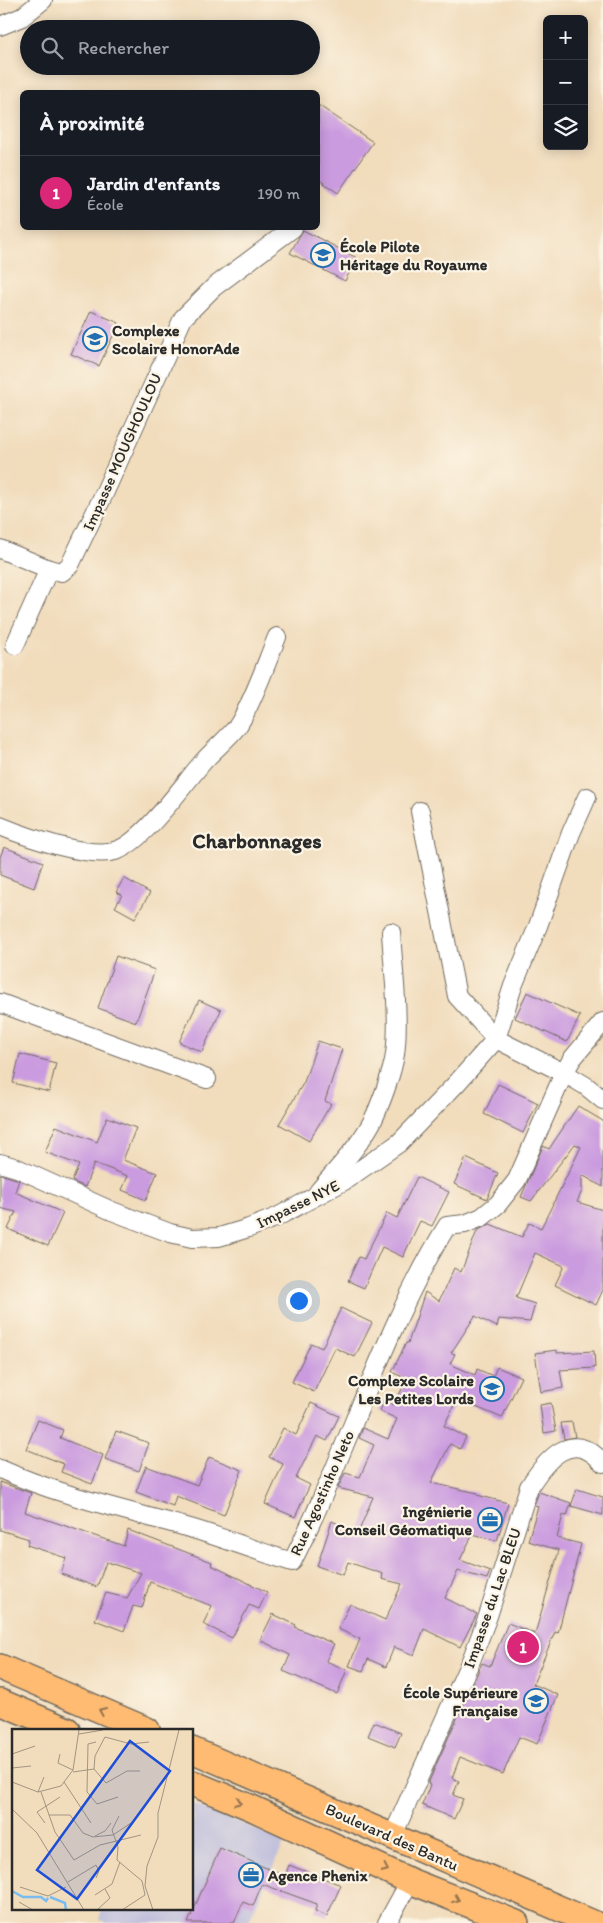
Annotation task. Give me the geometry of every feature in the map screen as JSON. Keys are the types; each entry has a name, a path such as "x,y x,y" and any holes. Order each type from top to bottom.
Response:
{"highway":[{"path":"0,1668 145,1729"},
{"path":"0,1702 65,1729"},
{"name":"Boulevard des Bantu","path":"194,1751 593,1923"},
{"name":"Boulevard des Bantu","path":"194,1784 252,1808 410,1880 516,1923"},
{"path":"290,1793 304,1791 324,1795 398,1824 603,1912"}],"street":[{"path":"0,26 22,17 43,0"},
{"name":"Impasse MOUGHOULOU","path":"49,570 62,572 70,565 183,318 214,287 290,230"},
{"path":"0,549 49,570 16,645"},
{"path":"0,826 61,846 99,853 118,850 144,829 172,801 202,762 238,726 277,637"},
{"path":"496,1039 513,986 587,797"},
{"path":"420,811 457,996 496,1039 564,1073 586,1086 603,1100"},
{"path":"311,1200 350,1153 372,1122 395,1054 396,1019 391,932"},
{"path":"0,1003 207,1079"},
{"path":"564,1073 572,1059 603,1022"},
{"name":"Impasse NYE","path":"0,1163 17,1168 126,1216 170,1233 192,1238 219,1237 277,1217 311,1200 344,1181 399,1143 496,1039"},
{"name":"Rue Agostinho Neto","path":"0,1469 30,1482 80,1499 187,1527 292,1562 303,1541 394,1330 436,1244 447,1226 465,1224 482,1217 498,1204 517,1180 564,1073"},
{"name":"Impasse du Lac BLEU","path":"398,1824 472,1658 488,1616 530,1487 551,1459 567,1448 579,1446 591,1451 603,1464"},
{"path":"387,1923 410,1880"}],"shaded area":[{"path":"194,1804 285,1841 248,1923 234,1923 236,1899 253,1905 268,1869 220,1848 194,1909"},
{"path":"102,1910 194,1910 188,1923 105,1923 99,1920"}],"building":[{"path":"320,106 373,142 338,193 320,180"},
{"name":"École Pilote Héritage du Royaume","path":"303,230 357,258 345,281 290,253"},
{"name":"Complexe Scolaire HonorAde","path":"91,311 119,323 99,366 71,354"},
{"path":"4,847 43,862 34,888 0,875 0,857"},
{"path":"124,878 150,893 135,918 115,907 122,895 116,892"},
{"path":"116,956 155,970 136,1022 98,1008"},
{"path":"527,992 580,1016 567,1042 515,1018"},
{"path":"199,1000 221,1010 202,1052 179,1042"},
{"path":"318,1041 342,1049 325,1101 331,1104 309,1141 279,1124 304,1082"},
{"path":"20,1054 56,1063 49,1092 13,1083"},
{"path":"498,1084 538,1103 523,1133 484,1114"},
{"path":"578,1106 603,1121 603,1187 582,1175 582,1191 577,1202 603,1210 603,1290 596,1305 555,1285 564,1266 535,1253 516,1298 535,1304 530,1322 499,1319 497,1327 475,1316 451,1353 455,1354 450,1364 475,1375 477,1369 493,1376 497,1367 521,1377 502,1418 457,1399 444,1426 466,1437 460,1449 450,1444 431,1483 478,1493 477,1495 508,1503 497,1541 473,1534 460,1560 490,1571 487,1579 458,1571 445,1598 477,1614 460,1647 424,1629 414,1655 394,1647 386,1667 368,1659 363,1671 349,1666 360,1639 338,1629 350,1604 385,1620 402,1584 382,1579 383,1574 348,1562 343,1575 317,1566 332,1521 358,1533 373,1497 338,1488 345,1473 360,1477 374,1445 359,1438 363,1428 388,1439 397,1419 380,1411 384,1400 394,1405 407,1379 392,1372 406,1343 408,1343 425,1292 439,1301 454,1268 461,1272 477,1231 490,1224 522,1237 529,1223 541,1228 581,1147 575,1144 531,1201 521,1197 543,1146 549,1149"},
{"path":"107,1117 136,1128 123,1160 157,1173 146,1200 122,1190 128,1176 94,1163 85,1187 72,1181 79,1165 45,1152 56,1126 97,1142"},
{"path":"466,1158 498,1173 487,1199 454,1184"},
{"path":"0,1174 19,1180 15,1192 63,1213 48,1246 8,1229 16,1212 0,1208"},
{"path":"417,1177 449,1192 432,1226 420,1221 403,1257 382,1247 364,1288 348,1281 359,1257 364,1259 387,1213 397,1218"},
{"path":"341,1308 372,1323 355,1357 335,1348 314,1392 292,1382 311,1343 322,1348"},
{"path":"557,1350 557,1353 594,1351 595,1368 560,1370 563,1388 541,1392 535,1353"},
{"path":"311,1403 339,1416 327,1441 317,1436 296,1478 310,1485 295,1517 265,1504 283,1464 269,1457 283,1428 296,1435"},
{"path":"551,1403 556,1431 544,1433 540,1405"},
{"path":"38,1420 63,1430 60,1438 103,1455 92,1484 61,1472 64,1464 26,1449"},
{"path":"572,1422 575,1437 564,1439 561,1423"},
{"path":"116,1431 149,1443 139,1471 105,1459"},
{"path":"209,1457 242,1470 224,1515 176,1496 173,1506 136,1492 146,1466 197,1485"},
{"path":"0,1482 31,1493 25,1512 124,1546 128,1530 212,1562 211,1565 267,1592 259,1609 249,1605 232,1638 203,1624 212,1606 150,1582 142,1608 133,1606 124,1631 95,1620 106,1593 127,1598 141,1573 106,1562 97,1587 61,1574 66,1558 27,1545 29,1539 0,1530"},
{"path":"577,1489 603,1497 603,1515 571,1506"},
{"path":"539,1492 571,1503 567,1516 563,1515 557,1538 581,1544 558,1633 555,1632 533,1684 558,1695 537,1744 519,1737 503,1774 460,1757 452,1778 459,1781 453,1795 463,1799 454,1819 422,1805 436,1765 482,1663 490,1666 508,1623 535,1634 559,1550 528,1541 538,1506 534,1505"},
{"path":"273,1614 296,1625 295,1627 334,1644 326,1661 347,1670 337,1694 283,1671 290,1655 260,1640"},
{"path":"374,1722 401,1733 395,1747 368,1736"},
{"path":"220,1848 285,1876 289,1865 341,1885 327,1916 315,1911 317,1904 262,1884 253,1906 243,1902 234,1923 188,1923"}],"place":[{"name":"École Pilote Héritage du Royaume","path":"323,255"},
{"name":"Complexe Scolaire HonorAde","path":"95,339"},
{"name":"Complexe Scolaire Les Petites Lords","path":"492,1389"},
{"name":"Ingénierie Conseil Géomatique","path":"490,1520"},
{"name":"Jardin d'enfants","path":"523,1647"},
{"name":"École Supérieure Française","path":"536,1701"},
{"name":"Agence Phenix","path":"251,1875"}],"district":[{"name":"Charbonnages","path":"257,840"}]}
